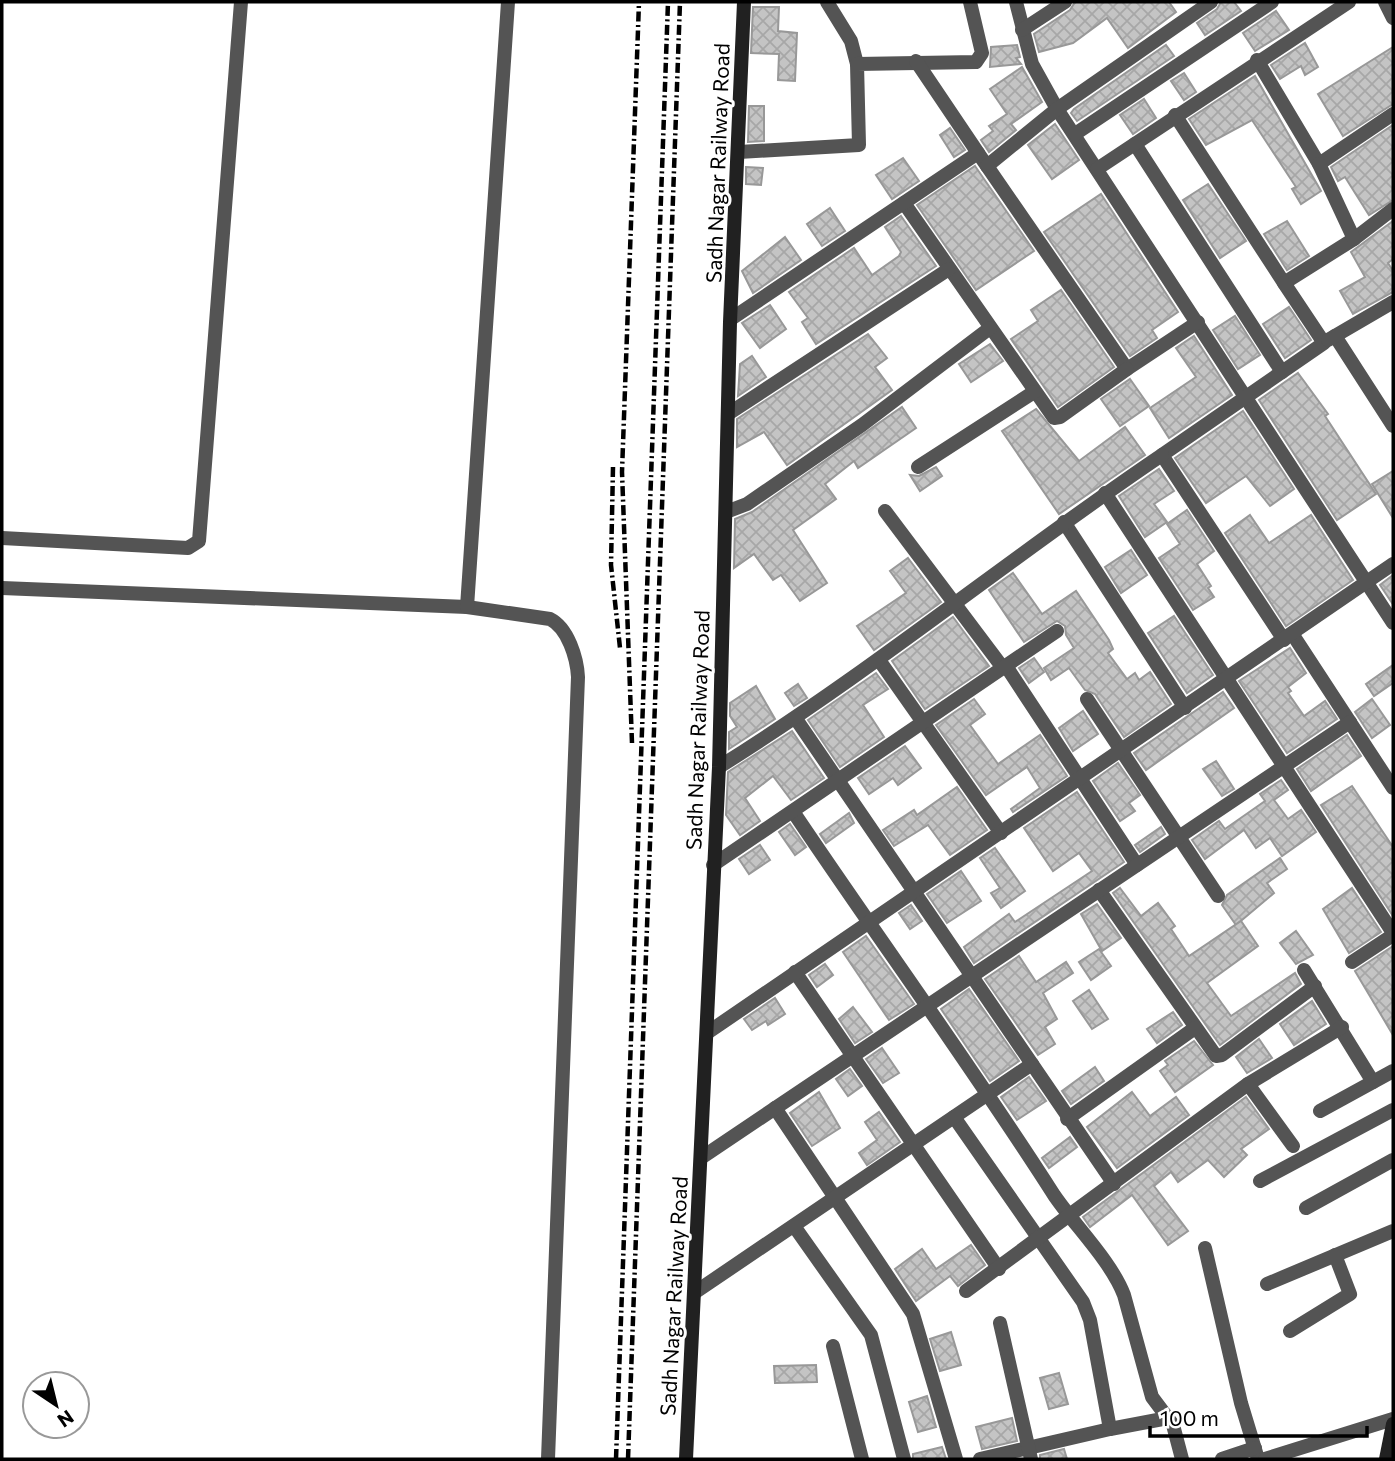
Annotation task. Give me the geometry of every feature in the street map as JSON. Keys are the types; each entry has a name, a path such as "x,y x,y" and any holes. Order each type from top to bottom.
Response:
{"street":[{"path":"2,538 188,548 199,541 241,2"},
{"path":"467,607 508,2"},
{"name":"Sadh Nagar Railway Road","path":"686,1459 719,767 731,319 744,2"},
{"path":"739,152 859,145 857,64 851,41 827,2"},
{"path":"857,64 976,62 982,58 970,2"},
{"path":"1016,2 1032,64 1058,109 1393,623"},
{"path":"1022,30 1065,2"},
{"path":"987,166 1058,109 1211,2"},
{"path":"1075,134 1272,2"},
{"path":"1097,169 1257,60 1349,2"},
{"path":"1385,2 1393,18"},
{"path":"1257,60 1319,164 1354,239"},
{"path":"916,61 1126,369"},
{"path":"1319,164 1393,114"},
{"path":"1175,116 1284,283 1330,339 1393,426"},
{"path":"1135,144 1282,372"},
{"path":"731,319 978,153"},
{"path":"904,203 1034,392 1056,419 1198,322"},
{"path":"1284,283 1354,239 1393,209"},
{"path":"728,414 949,269"},
{"path":"719,767 796,719 956,605 1105,493 1330,339 1393,302"},
{"path":"726,512 747,504 862,425 990,328"},
{"path":"918,467 1034,392"},
{"path":"1162,455 1288,638 1350,722 1393,788"},
{"path":"1105,493 1393,934 1352,962"},
{"path":"885,511 1005,667 1137,865"},
{"path":"1064,522 1185,708"},
{"path":"707,1033 1393,564"},
{"path":"2,587 467,607 557,623 577,666 569,947 548,1459"},
{"path":"713,866 1057,631"},
{"path":"879,660 1001,833"},
{"path":"1087,699 1180,835 1218,896"},
{"path":"796,719 837,783 1114,1184"},
{"path":"701,1158 1350,722"},
{"path":"794,813 868,923 989,1093 1069,1218 1121,1288 1152,1397 1168,1418 1182,1459"},
{"path":"1099,890 1195,1028 1219,1057 1315,986"},
{"path":"1304,970 1342,1027 1373,1082"},
{"path":"796,972 999,1269"},
{"path":"966,1291 1041,1239 1248,1084 1342,1027"},
{"path":"1068,1119 1195,1028"},
{"path":"694,1293 1032,1064"},
{"path":"1320,1111 1393,1071"},
{"path":"1248,1084 1293,1146"},
{"path":"775,1108 914,1314 956,1459"},
{"path":"1259,1181 1393,1110"},
{"path":"954,1117 1041,1239 1087,1312 1110,1429"},
{"path":"1306,1208 1393,1160"},
{"path":"794,1226 871,1335 904,1459"},
{"path":"1267,1284 1393,1231"},
{"path":"1205,1248 1256,1454 1222,1459"},
{"path":"1290,1331 1350,1294 1335,1255"},
{"path":"1000,1323 1030,1453"},
{"path":"833,1346 862,1459"},
{"path":"980,1459 1030,1453 1110,1429 1168,1418"},
{"path":"1265,1459 1393,1422 1386,1459"}],"building":[{"path":"1075,2 1169,2 1176,12 1128,48 1107,18 1073,43 1039,52 1034,34 1070,10"},
{"path":"1221,2 1234,2 1241,11 1205,35 1197,23 1217,9"},
{"path":"753,7 779,7 778,31 797,33 795,81 778,80 779,54 751,53"},
{"path":"1276,11 1289,30 1255,51 1243,33"},
{"path":"1305,43 1318,67 1305,75 1301,66 1280,79 1271,65"},
{"path":"1017,45 1020,57 1016,58 1021,64 990,67 991,47"},
{"path":"1166,45 1174,56 1077,121 1071,113 1074,109"},
{"path":"1393,47 1393,104 1343,136 1318,94"},
{"path":"1022,67 1042,102 1011,124 1016,130 989,152 981,140 993,131 989,126 1007,114 990,89"},
{"path":"1184,73 1196,92 1184,100 1171,81"},
{"path":"1255,76 1321,191 1301,204 1292,189 1296,187 1252,120 1206,145 1189,119"},
{"path":"1144,99 1156,118 1133,134 1120,115"},
{"path":"749,106 764,106 764,141 748,142"},
{"path":"1055,124 1079,160 1052,179 1028,145"},
{"path":"1393,125 1393,200 1369,215 1345,177 1338,181 1331,167"},
{"path":"950,128 965,150 954,157 940,135"},
{"path":"903,158 919,181 892,199 876,175"},
{"path":"975,166 1034,251 976,290 917,205"},
{"path":"746,167 763,168 761,185 746,184"},
{"path":"1208,184 1246,241 1220,258 1183,200"},
{"path":"1101,194 1178,312 1152,330 1157,338 1130,356 1044,232"},
{"path":"830,208 845,231 822,246 807,224"},
{"path":"901,216 936,266 816,344 802,322 808,318 789,292 854,248 872,275 901,252 885,227"},
{"path":"1287,221 1309,256 1287,270 1264,234"},
{"path":"1393,221 1393,259 1388,263 1393,271 1393,292 1353,314 1340,291 1365,277 1351,252"},
{"path":"785,237 801,260 753,293 742,271"},
{"path":"1061,290 1114,367 1058,407 1011,339 1038,321 1031,310"},
{"path":"770,305 786,329 760,348 742,323"},
{"path":"1289,307 1311,340 1285,358 1263,324"},
{"path":"1235,316 1260,355 1238,369 1213,330"},
{"path":"868,334 887,358 875,367 892,390 787,465 764,432 737,447 737,419"},
{"path":"1194,336 1232,395 1169,438 1150,408 1196,377 1176,348"},
{"path":"990,344 1003,361 971,382 959,364"},
{"path":"752,356 766,377 738,396 740,364"},
{"path":"1298,373 1328,414 1325,416 1376,494 1337,520 1259,400"},
{"path":"1130,379 1149,406 1120,426 1101,399"},
{"path":"902,407 916,428 858,468 854,461 825,484 836,499 793,530 827,583 800,601 781,575 773,580 754,554 734,568 735,519 752,512"},
{"path":"1036,409 1079,461 1125,427 1145,455 1059,514 1002,431"},
{"path":"1243,411 1294,489 1270,506 1246,476 1206,503 1175,458"},
{"path":"936,467 942,476 920,491 910,475 919,476"},
{"path":"1159,469 1174,491 1154,504 1167,522 1145,537 1119,496"},
{"path":"1393,471 1393,518 1372,484"},
{"path":"1187,510 1214,551 1197,564 1211,586 1208,588 1214,597 1193,610 1159,558 1180,544 1167,524"},
{"path":"1250,515 1269,543 1311,515 1353,580 1286,626 1225,533"},
{"path":"1131,550 1147,575 1121,593 1105,567"},
{"path":"908,558 941,602 874,650 857,626 906,593 890,571"},
{"path":"1013,573 1042,614 1076,591 1109,640 1113,649 1108,653 1127,679 1135,673 1139,680 1150,672 1171,704 1124,737 1095,694 1085,690 1069,668 1051,680 1044,668 1074,648 1066,635 1065,626 1057,621 1024,642 989,590"},
{"path":"1393,575 1393,602 1392,603 1380,585"},
{"path":"1174,616 1213,675 1187,693 1148,633"},
{"path":"953,617 989,666 925,709 892,661"},
{"path":"1290,648 1306,673 1288,687 1291,691 1288,693 1304,716 1325,701 1337,719 1287,753 1239,681"},
{"path":"1034,658 1044,672 1029,683 1019,668"},
{"path":"1393,665 1393,683 1374,696 1366,684"},
{"path":"876,673 888,689 863,705 884,737 840,767 808,720"},
{"path":"798,684 807,698 794,706 785,693"},
{"path":"756,686 775,719 729,749 729,732 737,727 730,716 730,703"},
{"path":"1223,692 1234,708 1146,770 1134,753"},
{"path":"974,699 985,714 970,725 998,764 1040,735 1067,776 1013,812 1011,809 1040,788 1027,767 986,795 936,725"},
{"path":"1372,699 1390,725 1372,738 1355,712"},
{"path":"1083,711 1098,734 1073,751 1059,728"},
{"path":"792,731 824,778 791,800 773,776 745,798 760,821 740,835 726,815 728,772"},
{"path":"1347,735 1361,756 1311,791 1297,769"},
{"path":"905,746 921,768 898,785 893,778 869,794 858,778"},
{"path":"1216,761 1234,789 1222,796 1203,769"},
{"path":"1118,763 1140,795 1129,803 1135,811 1120,821 1093,781"},
{"path":"1281,780 1288,790 1274,800 1288,819 1301,810 1316,832 1282,856 1270,838 1256,848 1244,830 1205,859 1192,840 1219,821 1225,829 1265,801 1260,794"},
{"path":"1352,786 1393,847 1393,916 1321,805"},
{"path":"957,787 987,830 950,855 928,825 894,846 883,830 914,810 917,815"},
{"path":"1077,792 1124,862 974,963 964,947 1009,914 1015,922 1092,871 1079,853 1053,871 1024,828"},
{"path":"849,813 854,823 826,843 820,834"},
{"path":"790,824 806,847 795,855 779,832"},
{"path":"1161,827 1165,834 1140,852 1135,845"},
{"path":"760,845 770,860 749,874 739,859"},
{"path":"995,848 1025,891 1001,908 991,893 1000,888 980,858"},
{"path":"1280,858 1287,869 1267,883 1274,893 1236,925 1222,905 1227,895"},
{"path":"961,871 981,901 947,923 927,894"},
{"path":"1120,888 1141,916 1158,903 1175,926 1171,929 1189,956 1241,921 1258,946 1207,983 1231,1016 1295,973 1301,984 1220,1045 1113,893"},
{"path":"1352,888 1381,932 1349,953 1323,909"},
{"path":"1097,904 1121,938 1102,951 1081,914"},
{"path":"911,905 922,921 910,929 899,913"},
{"path":"1296,931 1313,955 1296,964 1280,943"},
{"path":"866,936 914,1004 889,1020 843,952"},
{"path":"1393,946 1393,1035 1355,971"},
{"path":"1099,949 1111,966 1091,980 1079,962"},
{"path":"1019,956 1036,982 1066,962 1073,973 1043,993 1057,1019 1045,1027 1055,1044 1038,1055 985,979"},
{"path":"825,964 833,975 817,987 809,975"},
{"path":"969,989 1019,1061 990,1081 941,1009"},
{"path":"1089,990 1108,1019 1092,1029 1073,1001"},
{"path":"775,998 785,1014 768,1025 766,1021 752,1030 744,1019"},
{"path":"1312,1001 1326,1024 1294,1045 1280,1024"},
{"path":"853,1007 872,1032 855,1043 839,1019"},
{"path":"1173,1012 1182,1025 1157,1043 1147,1029"},
{"path":"1259,1039 1272,1058 1247,1073 1236,1057"},
{"path":"1194,1041 1213,1065 1175,1092 1160,1071 1168,1065 1165,1061"},
{"path":"882,1048 899,1073 883,1083 866,1059"},
{"path":"1095,1067 1104,1081 1071,1104 1062,1091"},
{"path":"850,1069 862,1086 848,1096 836,1079"},
{"path":"1029,1077 1046,1101 1017,1120 1001,1097"},
{"path":"819,1092 840,1128 812,1146 790,1113"},
{"path":"1132,1092 1150,1116 1176,1097 1189,1115 1117,1168 1087,1127"},
{"path":"1246,1097 1269,1129 1241,1149 1247,1155 1224,1177 1208,1160 1178,1182 1171,1172 1154,1186 1188,1231 1168,1245 1132,1195 1090,1227 1083,1217"},
{"path":"879,1112 900,1142 867,1165 859,1153 877,1140 865,1122"},
{"path":"1070,1137 1077,1147 1049,1168 1042,1158"},
{"path":"971,1245 985,1265 958,1286 950,1276 916,1301 895,1269 922,1249 936,1269"},
{"path":"951,1332 961,1365 940,1371 930,1339"},
{"path":"816,1365 817,1382 775,1383 774,1366"},
{"path":"1059,1373 1068,1404 1049,1409 1040,1378"},
{"path":"927,1396 936,1427 918,1432 909,1402"},
{"path":"1012,1418 1017,1441 982,1449 976,1427"},
{"path":"942,1447 946,1459 913,1459 913,1454"},
{"path":"1064,1449 1067,1459 1040,1459 1040,1455"}],"railway":[{"path":"632,743 622,472 639,2"},
{"path":"616,1459 668,2"},
{"path":"628,1459 680,2"},
{"path":"613,467 611,565 620,648"}]}
